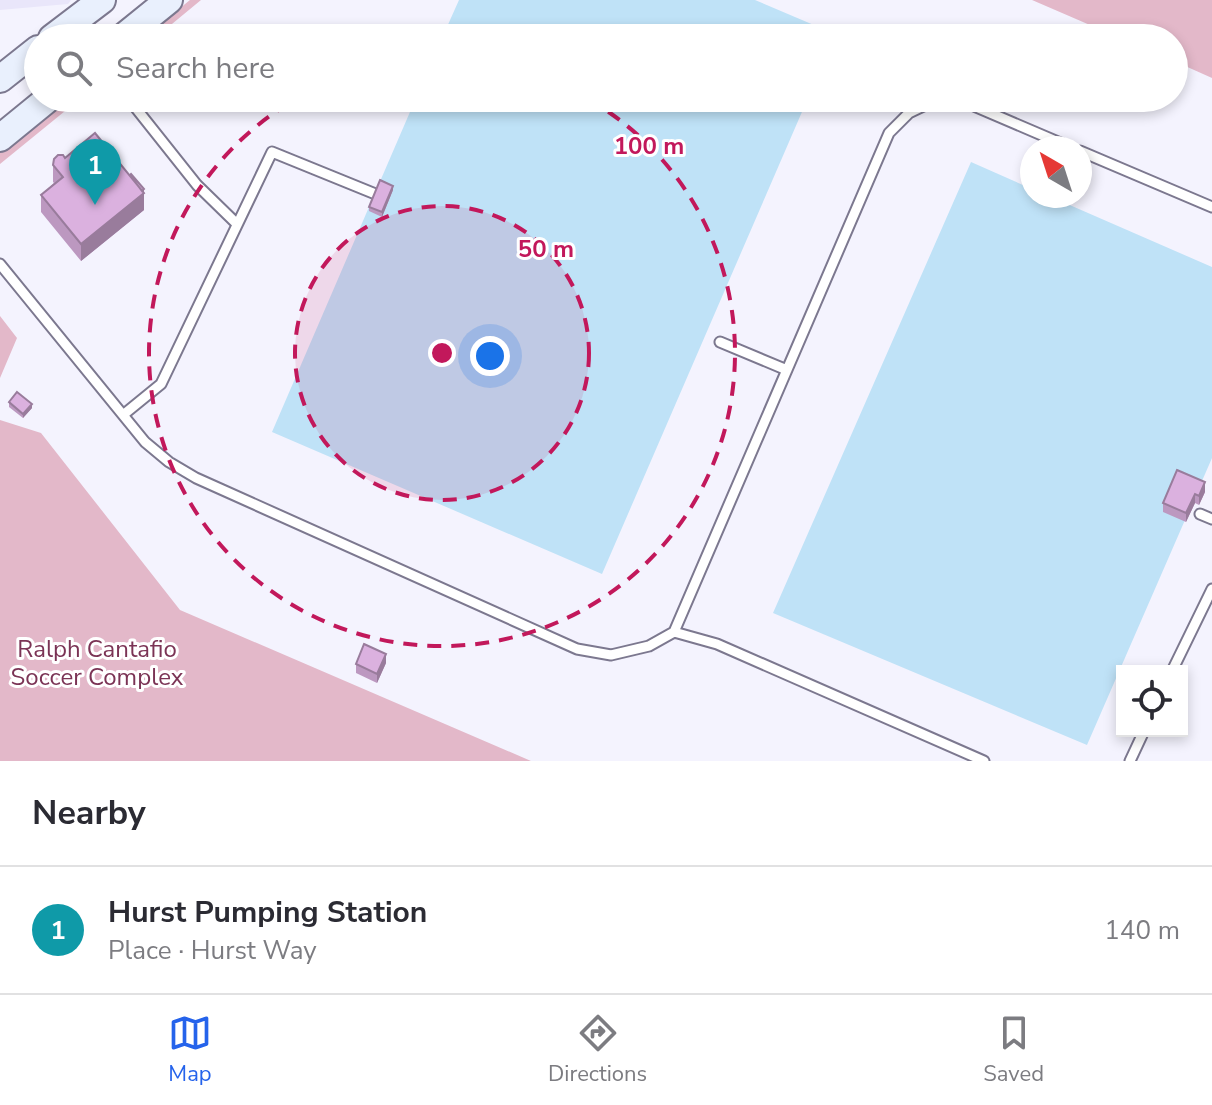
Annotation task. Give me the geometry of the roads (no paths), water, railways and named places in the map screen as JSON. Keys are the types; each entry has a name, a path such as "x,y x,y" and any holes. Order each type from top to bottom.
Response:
{"street":[{"path":"70,24 102,0"},
{"path":"139,24 169,0"},
{"path":"0,79 24,60"},
{"path":"0,138 32,112"}],"lane":[{"path":"139,112 197,185 237,224"},
{"path":"0,264 145,442 169,462 196,478 577,649 611,655 649,646 674,632 889,133 911,112"},
{"path":"988,112 1044,136"},
{"path":"123,415 161,384 272,152 373,193"},
{"path":"1092,156 1212,207"},
{"path":"720,342 787,370"},
{"path":"1200,514 1212,519"},
{"path":"1175,665 1212,589"},
{"path":"674,632 717,644 984,761"},
{"path":"1130,761 1141,737"}],"water":[{"path":"459,0 755,0 811,24 448,24"},
{"path":"410,112 802,112 602,574 272,432"},
{"path":"971,162 1020,184 1020,208 1077,208 1212,267 1212,458 1122,665 1116,665 1116,678 1087,745 773,613"}],"place":[{"name":"Hurst Pumping Station","path":"95,205"}],"park label":[{"name":"Ralph Cantafio Soccer Complex","path":"97,663"}]}
